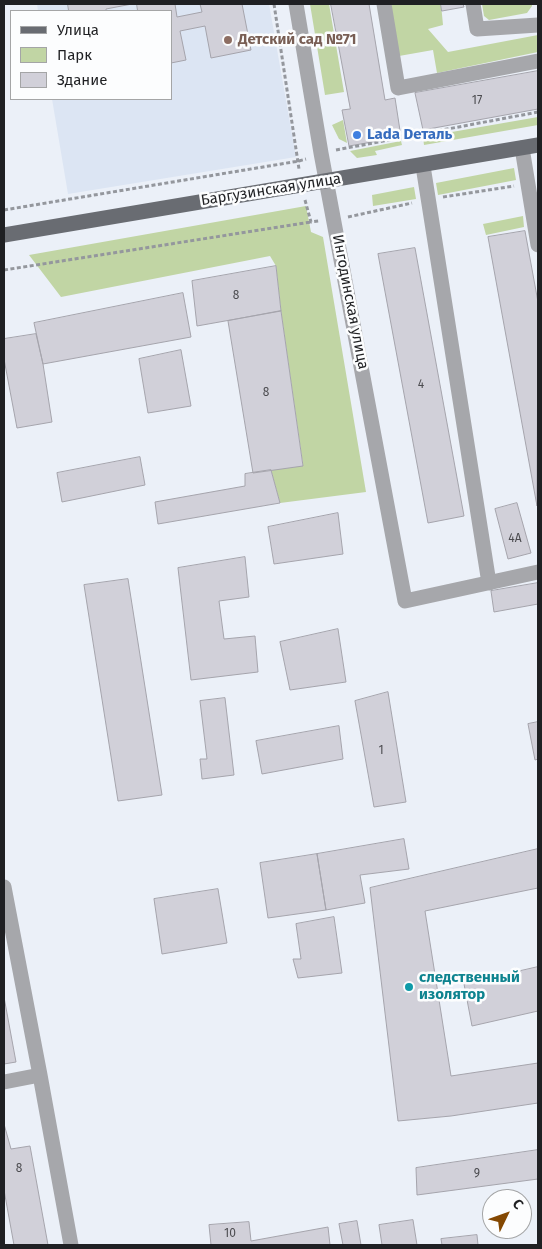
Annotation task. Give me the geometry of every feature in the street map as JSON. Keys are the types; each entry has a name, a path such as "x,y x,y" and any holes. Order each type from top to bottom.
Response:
{"main road":[{"name":"Баргузинская улица","path":"4,235 423,166 538,145"}],"street":[{"name":"Ингодинская улица","path":"296,4 321,152 405,601 489,583"},
{"path":"384,4 398,88 538,61"},
{"path":"473,4 477,29 538,25"},
{"path":"522,148 538,245"},
{"path":"423,166 489,583 538,572"},
{"path":"527,184 538,196"},
{"path":"4,887 71,1245"},
{"path":"4,1082 40,1075"}],"path":[{"path":"4,210 299,162 321,152 538,112"},
{"path":"4,270 311,222"}],"shaded area":[{"path":"37,4 269,4 296,157 68,194 52,100 172,100 172,10 38,10"}],"green space":[{"path":"310,4 329,4 344,92 325,95"},
{"path":"391,4 441,4 443,25 428,29 448,52 538,35 538,52 437,73 433,50 399,56"},
{"path":"482,4 532,4 532,6 527,13 489,20 484,16"},
{"path":"538,117 538,125 424,145 423,137"},
{"path":"343,120 347,143 339,139 332,125"},
{"path":"401,141 402,145 375,151 377,155 357,158 350,151"},
{"path":"514,168 516,180 438,195 436,183"},
{"path":"414,187 416,199 373,206 372,195"},
{"path":"306,206 311,232 323,237 366,492 280,503 271,470 303,465 276,266 270,256 61,297 29,255"},
{"path":"523,216 524,227 486,235 483,224"}],"building":[{"path":"68,4 132,4 106,10 69,10"},
{"name":"Детский сад №71","path":"137,4 175,4 177,17 202,12 200,4 242,4 251,50 211,58 205,26 180,31 186,60 172,63 172,10 138,10"},
{"path":"331,4 369,4 385,100 395,98 401,137 349,146 342,110 350,109"},
{"path":"441,4 463,4 464,7 442,11"},
{"path":"538,71 538,109 423,130 415,93"},
{"path":"525,231 538,302 537,506 488,237"},
{"path":"415,248 464,516 428,523 378,254"},
{"path":"276,266 281,311 197,326 192,281"},
{"path":"183,293 191,337 43,364 34,323"},
{"path":"281,311 303,466 253,473 228,321"},
{"path":"36,334 43,364 52,422 17,428 4,359 4,339"},
{"path":"181,350 191,406 148,413 139,359"},
{"path":"140,457 145,485 62,502 57,473"},
{"path":"271,470 280,503 158,524 155,502 245,486 245,474"},
{"path":"517,503 531,553 508,559 495,509"},
{"path":"338,513 343,554 274,564 268,527"},
{"path":"245,557 249,597 219,601 224,639 255,636 258,672 191,680 178,568"},
{"path":"128,579 162,795 118,801 84,585"},
{"path":"538,583 538,604 494,612 491,591"},
{"path":"338,629 346,682 290,690 280,642"},
{"path":"388,692 406,802 374,807 355,701"},
{"path":"225,698 234,775 202,779 200,759 207,759 200,701"},
{"path":"538,722 538,759 535,760 528,724"},
{"path":"339,726 343,759 262,774 256,741"},
{"path":"404,839 409,869 360,875 365,903 326,910 317,854"},
{"name":"следственный изолятор","path":"538,849 538,888 425,911 451,1076 538,1063 538,1103 451,1116 398,1121 370,888"},
{"path":"317,854 326,910 268,918 260,863"},
{"path":"218,889 227,943 162,954 154,899"},
{"path":"334,917 342,973 298,978 293,959 301,959 296,924"},
{"path":"538,967 538,1011 472,1026 464,984"},
{"path":"4,997 16,1062 4,1064"},
{"path":"4,1124 11,1149 30,1146 48,1245 14,1245 4,1190"},
{"path":"538,1150 538,1179 417,1195 416,1168"},
{"path":"413,1220 417,1245 382,1245 379,1225"},
{"path":"357,1221 361,1245 343,1245 339,1224"},
{"path":"249,1222 251,1241 328,1227 330,1245 211,1245 209,1225"},
{"path":"477,1235 478,1245 442,1245 441,1239"}],"place":[{"name":"Детский сад №71","path":"228,40"},
{"name":"Lada Dеталь","path":"357,135"},
{"name":"следственный изолятор","path":"409,987"}]}
